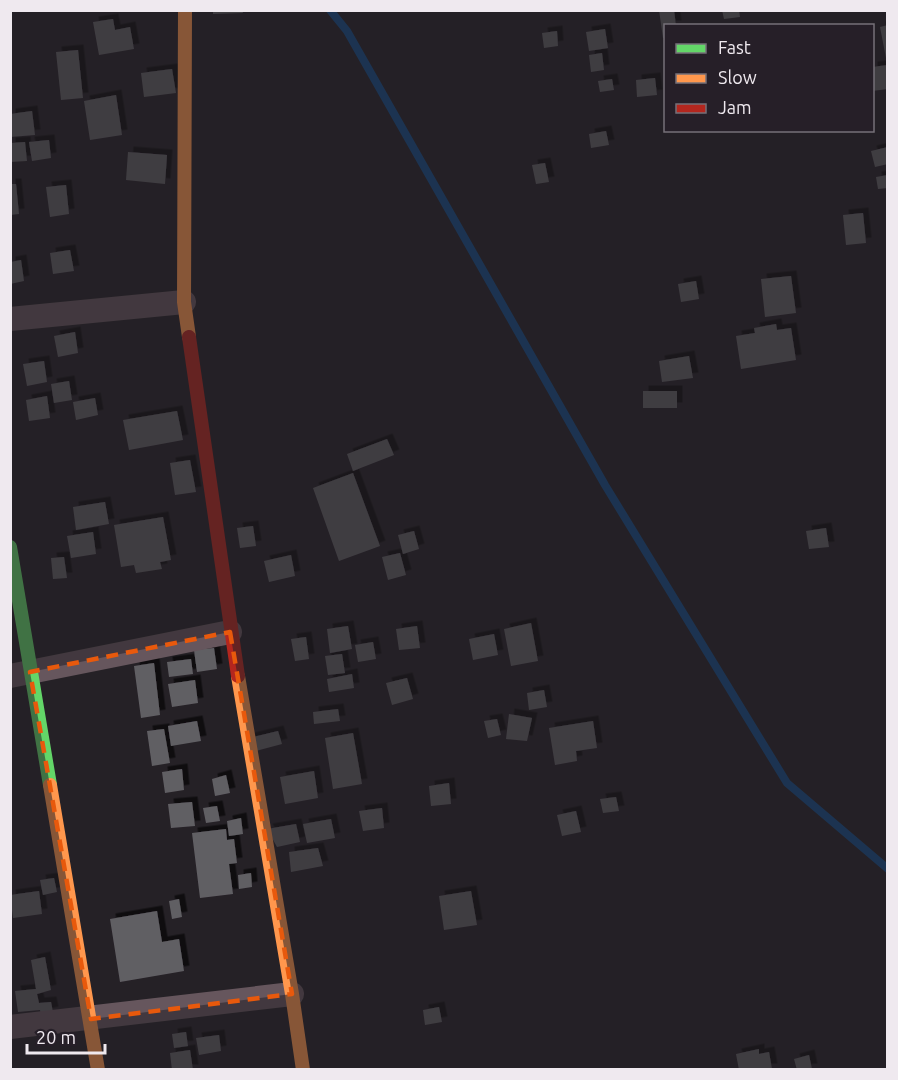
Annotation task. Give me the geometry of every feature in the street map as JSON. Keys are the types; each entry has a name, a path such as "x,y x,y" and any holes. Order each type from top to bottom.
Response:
{"street":[{"path":"185,10 184,302 230,632 303,1070"},
{"path":"10,319 184,302"},
{"path":"10,547 20,674 91,1019 98,1070"},
{"path":"20,674 230,632"},
{"path":"10,1027 292,994"}],"highlighted area":[{"path":"230,632 292,994 91,1019 30,672"}],"building":[{"path":"213,10 242,10 243,13 213,14"},
{"path":"659,10 674,10 676,24 664,24 663,38"},
{"path":"722,10 739,10 740,17 724,19"},
{"path":"113,19 115,30 130,27 134,49 99,55 93,22"},
{"path":"888,25 888,57 886,58 880,27"},
{"path":"605,29 608,48 589,51 586,32"},
{"path":"557,31 558,46 544,48 542,33"},
{"path":"78,50 83,98 61,100 56,52"},
{"path":"602,53 604,70 591,72 589,55"},
{"path":"888,65 888,89 874,91 874,67"},
{"path":"172,69 176,93 144,97 141,73"},
{"path":"655,78 657,95 637,97 636,80"},
{"path":"612,79 614,90 600,92 598,81"},
{"path":"116,95 122,135 90,140 84,101"},
{"path":"32,111 35,135 10,137 10,114"},
{"path":"606,131 609,145 591,148 589,134"},
{"path":"49,140 51,158 32,161 29,142"},
{"path":"25,142 27,161 10,162 10,143"},
{"path":"888,147 888,164 875,167 871,151"},
{"path":"128,152 167,155 165,184 126,180"},
{"path":"545,163 549,182 536,184 532,165"},
{"path":"888,175 888,188 878,189 876,177"},
{"path":"10,184 16,184 19,214 10,215"},
{"path":"66,185 69,214 50,217 46,187"},
{"path":"863,213 866,243 846,245 843,215"},
{"path":"70,250 74,271 53,274 50,253"},
{"path":"21,260 24,281 10,284 10,262"},
{"path":"791,276 796,313 765,317 761,279"},
{"path":"696,281 699,299 681,302 678,284"},
{"path":"776,324 777,330 791,328 796,360 741,369 736,336 755,333 754,328"},
{"path":"75,332 78,353 58,357 54,336"},
{"path":"689,356 693,378 662,382 659,361"},
{"path":"44,361 47,382 27,386 23,364"},
{"path":"69,381 72,400 54,403 51,384"},
{"path":"643,391 677,391 677,408 643,408"},
{"path":"47,396 50,418 29,421 26,400"},
{"path":"95,398 98,415 76,420 73,402"},
{"path":"177,411 183,440 129,450 123,420"},
{"path":"387,439 394,455 353,471 347,454"},
{"path":"190,460 196,492 175,495 170,463"},
{"path":"353,473 380,546 339,561 313,488"},
{"path":"105,502 109,524 76,530 73,507"},
{"path":"163,517 171,560 160,562 162,569 136,573 134,565 121,567 114,525"},
{"path":"253,526 256,546 240,548 237,528"},
{"path":"826,528 829,547 809,549 806,531"},
{"path":"414,531 419,549 403,554 398,535"},
{"path":"93,532 96,554 71,558 67,536"},
{"path":"400,553 406,575 388,580 382,557"},
{"path":"291,555 295,576 269,582 264,561"},
{"path":"64,557 67,578 53,579 51,558"},
{"path":"531,623 538,661 511,666 504,629"},
{"path":"348,626 352,649 330,653 327,629"},
{"path":"417,626 420,648 399,650 396,629"},
{"path":"494,634 498,655 473,660 469,639"},
{"path":"306,637 309,659 295,661 291,639"},
{"path":"373,642 376,659 358,662 355,645"},
{"path":"214,648 217,669 197,672 194,650"},
{"path":"342,654 345,673 328,675 325,656"},
{"path":"191,659 193,674 169,677 167,662"},
{"path":"154,663 160,715 141,718 134,666"},
{"path":"352,674 354,688 329,692 327,679"},
{"path":"407,678 413,699 392,705 386,683"},
{"path":"195,680 198,703 172,707 168,684"},
{"path":"544,690 547,707 529,710 527,693"},
{"path":"338,709 340,721 314,724 313,712"},
{"path":"509,714 532,718 527,741 506,739"},
{"path":"497,719 501,735 488,738 484,721"},
{"path":"197,721 201,741 171,746 168,726"},
{"path":"593,721 597,748 576,751 577,761 555,765 549,728"},
{"path":"164,729 170,763 152,766 147,731"},
{"path":"278,731 282,744 252,752 249,738"},
{"path":"353,733 362,784 333,789 325,738"},
{"path":"182,769 184,790 165,793 162,772"},
{"path":"314,771 318,798 285,804 280,777"},
{"path":"226,775 230,793 215,796 212,779"},
{"path":"449,783 451,804 431,806 429,786"},
{"path":"616,797 619,811 603,813 600,799"},
{"path":"192,802 195,826 171,828 168,804"},
{"path":"217,806 220,821 206,823 203,808"},
{"path":"382,808 384,828 363,831 359,811"},
{"path":"576,811 581,832 562,836 557,815"},
{"path":"241,818 243,834 229,836 227,821"},
{"path":"331,819 335,838 307,843 303,824"},
{"path":"296,824 300,842 277,847 267,829"},
{"path":"226,829 227,840 234,839 237,863 229,864 233,894 200,898 192,833"},
{"path":"318,848 323,866 291,872 289,852"},
{"path":"251,873 252,887 239,889 238,875"},
{"path":"54,878 57,892 43,895 40,880"},
{"path":"39,891 42,914 13,918 10,895"},
{"path":"471,891 477,925 444,930 439,896"},
{"path":"179,899 182,917 172,919 169,901"},
{"path":"157,911 162,942 179,939 184,971 120,982 110,919"},
{"path":"45,957 51,990 37,994 39,1003 51,1002 53,1012 41,1015 40,1010 18,1012 15,991 36,989 31,960"},
{"path":"439,1007 442,1022 425,1025 423,1010"},
{"path":"186,1032 188,1046 174,1048 172,1034"},
{"path":"219,1035 221,1051 199,1055 196,1038"},
{"path":"759,1049 759,1054 769,1052 772,1069 739,1070 736,1054"},
{"path":"190,1050 193,1070 172,1070 170,1053"},
{"path":"809,1055 812,1069 797,1070 794,1059"}],"waterway":[{"path":"330,10 347,31 605,485 787,783 888,869"}],"traffic: fast":[{"path":"10,547 50,785"}],"traffic: slow":[{"path":"185,10 184,302 189,337"},
{"path":"238,676 303,1070"},
{"path":"50,785 98,1070"}],"traffic: jam":[{"path":"189,337 238,676"}]}
